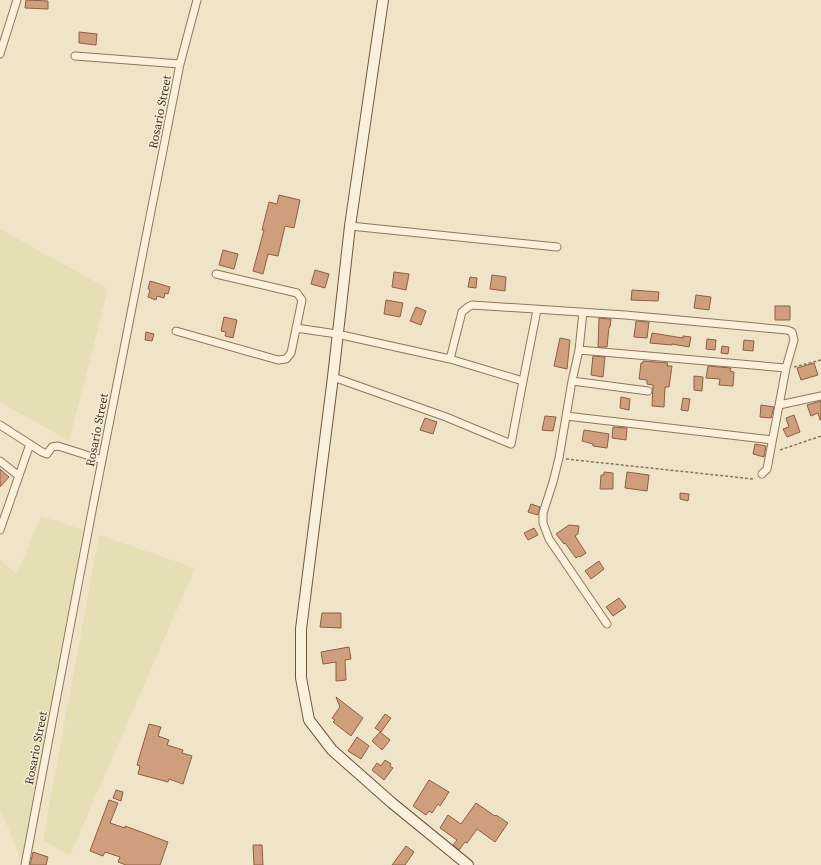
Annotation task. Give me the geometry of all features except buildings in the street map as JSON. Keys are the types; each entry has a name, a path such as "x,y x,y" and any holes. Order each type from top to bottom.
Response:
{"street":[{"path":"0,54 17,0"},
{"name":"Rosario Street","path":"25,865 102,460 180,64 197,0"},
{"path":"383,0 350,226 333,377 301,630 301,678 309,720 332,750 392,803 468,865"},
{"path":"75,56 180,64"},
{"path":"350,226 556,247"},
{"path":"176,330 278,360 286,359 291,353 302,300 297,293 216,274"},
{"path":"450,359 462,312 468,307 481,306 625,315 787,330 792,332 794,340 786,368 767,469 762,474"},
{"path":"333,377 446,417 511,444 537,310"},
{"path":"583,312 579,350 572,381 559,458 543,513 544,527 553,544 607,624"},
{"path":"296,328 337,334 450,359 523,381"},
{"path":"579,350 786,368"},
{"path":"572,381 648,391"},
{"path":"779,405 821,396"},
{"path":"566,416 772,440"},
{"path":"0,425 47,454 52,447 58,446 102,460"},
{"path":"0,530 2,519 30,444"},
{"path":"0,461 19,476"}],"path":[{"path":"786,368 821,360"},
{"path":"770,453 821,436"},
{"path":"559,458 753,479 762,474"}],"shaded area":[{"path":"0,229 108,289 69,441 0,402"},
{"path":"41,516 83,530 22,861 0,809 0,560 17,574"},
{"path":"99,535 195,568 70,855 43,840"}]}
